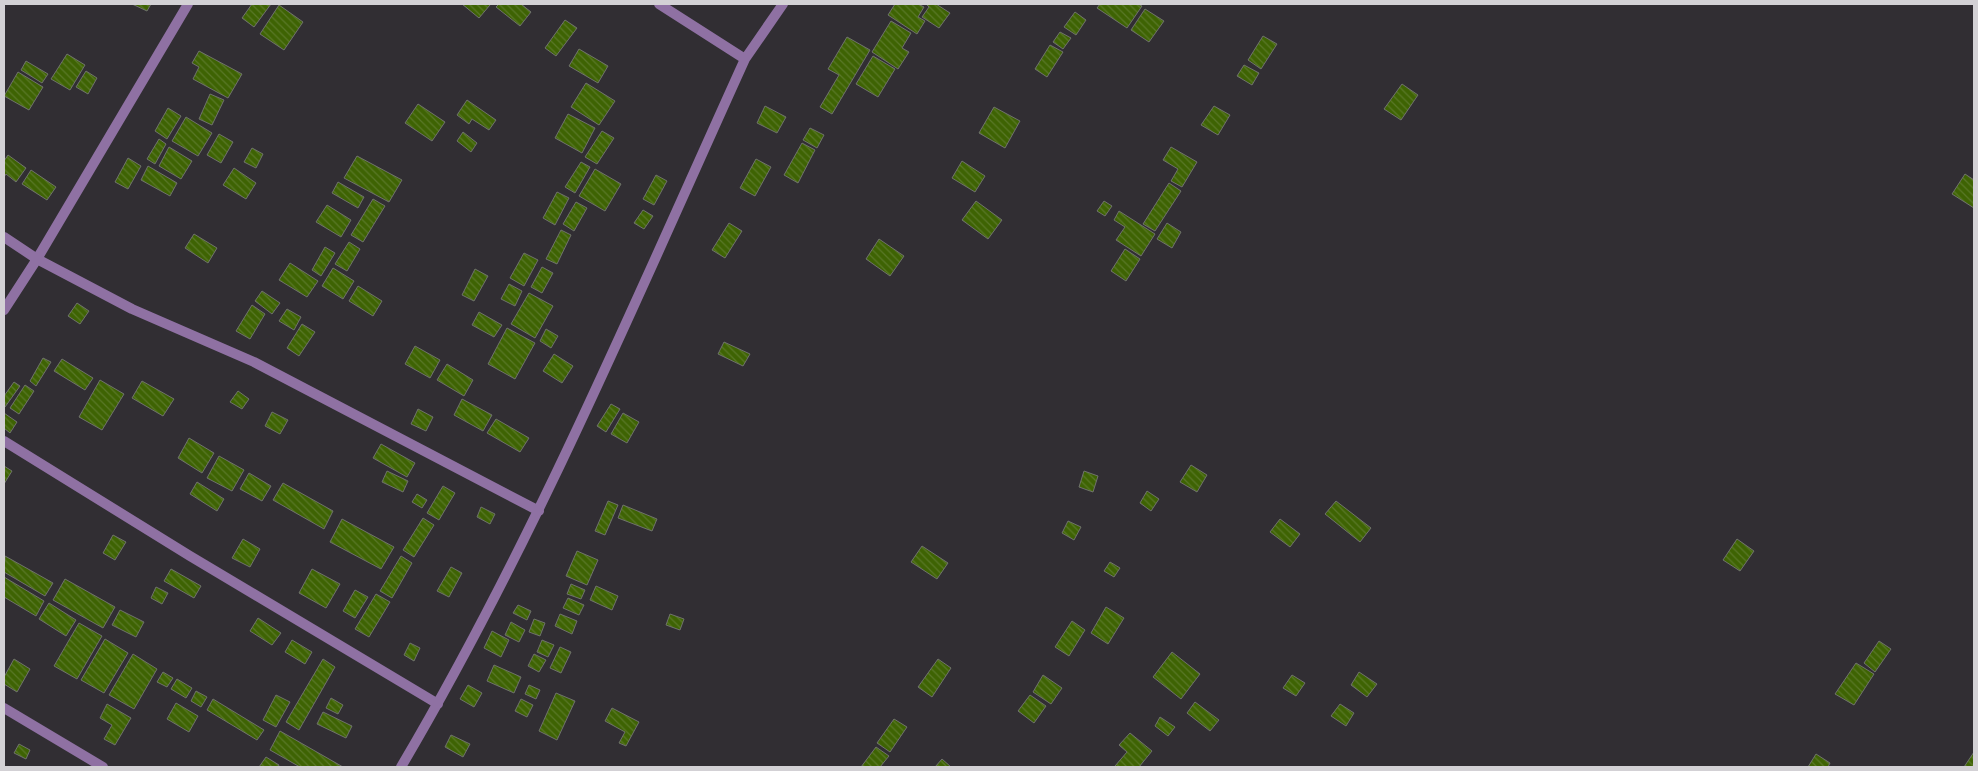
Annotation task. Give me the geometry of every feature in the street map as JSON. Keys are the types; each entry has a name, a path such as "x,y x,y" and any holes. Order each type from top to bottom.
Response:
{"street":[{"path":"4,310 37,259 188,4"},
{"path":"659,4 745,59"},
{"path":"401,767 438,704 539,510 745,59 783,4"},
{"path":"4,237 37,259 132,309 254,362 539,510"},
{"path":"4,441 190,556 438,704"},
{"path":"4,708 102,767"}],"building":[{"path":"132,4 151,4 147,11"},
{"path":"252,4 271,4 254,27 242,18"},
{"path":"462,4 488,4 490,5 479,18"},
{"path":"499,4 521,4 531,12 520,26 496,7"},
{"path":"895,4 918,4 924,7 918,17 925,21 917,34 888,15"},
{"path":"926,4 936,4 950,13 939,28 922,17 929,7"},
{"path":"1100,4 1138,4 1142,6 1127,28 1097,8"},
{"path":"279,5 303,22 284,50 260,34"},
{"path":"1145,9 1164,21 1149,42 1131,30"},
{"path":"1075,12 1086,20 1076,35 1064,27"},
{"path":"565,20 577,28 556,56 545,48"},
{"path":"891,21 911,33 902,48 909,52 898,69 872,52"},
{"path":"1060,32 1071,38 1063,49 1053,42"},
{"path":"1263,36 1277,44 1261,69 1248,60"},
{"path":"847,37 870,50 832,114 820,107 839,75 828,69"},
{"path":"1050,45 1063,52 1047,77 1035,69"},
{"path":"579,49 608,66 598,83 569,66"},
{"path":"199,51 242,74 228,98 193,79 199,67 192,63"},
{"path":"67,54 85,65 70,90 51,79"},
{"path":"873,56 895,69 878,97 856,84"},
{"path":"26,61 48,74 42,83 21,70"},
{"path":"1244,65 1259,73 1252,85 1237,76"},
{"path":"86,71 97,78 88,94 76,87"},
{"path":"18,72 43,87 29,110 4,96"},
{"path":"586,83 615,101 599,125 571,107"},
{"path":"1402,84 1418,95 1401,120 1384,109"},
{"path":"210,94 224,100 212,125 199,119"},
{"path":"467,100 496,120 489,130 472,119 469,124 457,115"},
{"path":"418,104 445,122 432,141 405,123"},
{"path":"765,106 786,117 777,133 757,123"},
{"path":"1214,106 1230,115 1218,135 1201,125"},
{"path":"994,107 1020,121 1005,148 979,133"},
{"path":"168,108 181,116 167,139 155,131"},
{"path":"568,114 595,128 582,153 555,138"},
{"path":"186,117 212,133 198,156 172,141"},
{"path":"810,128 824,135 817,148 803,140"},
{"path":"602,131 614,138 597,164 585,157"},
{"path":"463,132 477,143 471,152 457,141"},
{"path":"219,134 233,142 221,163 207,155"},
{"path":"159,139 166,144 155,164 147,159"},
{"path":"802,143 815,150 798,183 784,175"},
{"path":"169,147 192,161 181,179 159,166"},
{"path":"1171,147 1197,162 1182,187 1171,181 1178,169 1163,160"},
{"path":"252,148 263,154 256,168 244,162"},
{"path":"8,155 26,168 16,182 6,174 4,177 4,161"},
{"path":"357,156 402,180 389,202 344,178"},
{"path":"128,158 141,166 128,189 115,182"},
{"path":"756,159 771,167 755,196 740,188"},
{"path":"962,161 985,176 975,192 952,178"},
{"path":"581,162 590,167 575,193 565,187"},
{"path":"148,166 177,183 170,196 141,180"},
{"path":"234,168 256,183 246,199 223,185"},
{"path":"595,169 621,184 605,211 579,196"},
{"path":"31,170 56,187 47,200 22,184"},
{"path":"1965,174 1974,180 1974,208 1952,194"},
{"path":"656,175 667,181 654,205 643,199"},
{"path":"338,182 364,197 358,208 332,193"},
{"path":"1169,183 1181,191 1155,231 1143,224"},
{"path":"557,192 569,198 555,225 543,218"},
{"path":"373,199 385,206 363,242 351,235"},
{"path":"976,201 1002,220 988,239 962,220"},
{"path":"1104,201 1112,206 1105,216 1097,211"},
{"path":"576,202 587,208 574,231 563,224"},
{"path":"327,205 351,220 341,237 316,222"},
{"path":"643,210 653,216 644,229 634,223"},
{"path":"1119,211 1155,234 1141,256 1116,240 1125,227 1114,220"},
{"path":"729,223 742,231 725,258 712,250"},
{"path":"1167,223 1181,232 1172,248 1157,239"},
{"path":"561,230 571,235 557,264 546,259"},
{"path":"194,234 217,248 208,263 185,248"},
{"path":"879,239 904,256 890,276 866,259"},
{"path":"349,242 360,249 347,271 335,264"},
{"path":"325,247 335,253 321,276 312,270"},
{"path":"1125,249 1140,259 1126,281 1111,271"},
{"path":"524,253 538,260 524,286 510,278"},
{"path":"290,263 318,281 307,297 279,280"},
{"path":"542,267 553,273 542,293 531,287"},
{"path":"333,268 354,281 343,299 322,286"},
{"path":"475,269 488,276 474,301 462,295"},
{"path":"509,284 522,291 515,306 501,299"},
{"path":"358,286 382,301 373,316 349,301"},
{"path":"262,291 280,303 272,314 255,301"},
{"path":"529,293 553,306 535,338 511,324"},
{"path":"77,303 89,311 80,324 68,316"},
{"path":"252,305 265,314 250,339 236,331"},
{"path":"287,309 301,317 294,330 279,321"},
{"path":"479,312 502,325 494,337 472,325"},
{"path":"302,324 315,332 299,356 287,348"},
{"path":"507,328 535,343 515,379 488,364"},
{"path":"546,329 558,336 551,348 540,341"},
{"path":"724,342 750,354 743,366 718,354"},
{"path":"415,346 440,360 430,378 405,364"},
{"path":"554,354 573,366 562,383 543,371"},
{"path":"43,358 51,362 36,386 30,381"},
{"path":"62,359 93,378 85,390 54,371"},
{"path":"447,364 473,380 464,396 437,380"},
{"path":"100,380 124,394 102,430 79,417"},
{"path":"142,381 174,399 163,416 132,398"},
{"path":"14,382 20,386 5,407 4,396"},
{"path":"25,385 34,391 19,414 10,408"},
{"path":"238,391 249,399 242,409 230,402"},
{"path":"462,399 492,415 483,431 454,415"},
{"path":"611,404 620,409 606,432 597,426"},
{"path":"418,409 433,417 426,431 411,424"},
{"path":"272,412 288,420 280,434 265,426"},
{"path":"4,413 17,422 10,433 4,428"},
{"path":"623,413 639,422 627,443 611,434"},
{"path":"496,419 529,438 520,452 487,433"},
{"path":"189,438 214,453 202,473 178,458"},
{"path":"381,444 415,463 407,477 373,458"},
{"path":"219,456 244,470 232,491 207,478"},
{"path":"1191,465 1207,475 1197,492 1180,482"},
{"path":"4,466 12,471 4,484"},
{"path":"387,471 408,481 403,492 382,482"},
{"path":"1084,471 1098,476 1093,492 1079,487"},
{"path":"249,473 271,486 262,501 240,489"},
{"path":"197,482 224,499 217,511 190,494"},
{"path":"283,483 333,511 324,529 273,500"},
{"path":"443,486 455,493 439,520 427,513"},
{"path":"1147,491 1159,499 1151,511 1140,503"},
{"path":"417,494 427,500 422,508 412,502"},
{"path":"608,501 618,505 605,535 595,531"},
{"path":"1336,501 1371,528 1360,542 1325,514"},
{"path":"623,505 657,519 652,531 618,518"},
{"path":"481,507 495,514 490,524 477,517"},
{"path":"423,518 434,525 414,557 403,550"},
{"path":"342,519 394,547 381,569 330,542"},
{"path":"1280,519 1300,534 1290,547 1270,532"},
{"path":"1068,521 1081,527 1074,540 1062,533"},
{"path":"113,535 126,542 115,560 103,553"},
{"path":"243,539 260,549 250,567 232,558"},
{"path":"1737,539 1754,551 1740,571 1723,560"},
{"path":"922,546 948,563 937,579 911,562"},
{"path":"577,551 598,560 587,585 566,576"},
{"path":"5,556 53,583 45,596 4,572"},
{"path":"401,556 412,563 392,598 380,591"},
{"path":"1110,562 1120,568 1114,577 1104,571"},
{"path":"451,567 462,573 449,597 437,591"},
{"path":"171,569 201,586 194,598 164,581"},
{"path":"312,569 340,584 326,608 299,593"},
{"path":"4,577 44,601 36,616 4,597"},
{"path":"65,579 115,607 103,628 53,600"},
{"path":"571,584 585,590 581,599 567,594"},
{"path":"596,586 618,596 612,610 590,600"},
{"path":"156,587 168,593 162,604 151,598"},
{"path":"355,590 368,597 355,618 343,611"},
{"path":"376,594 390,602 369,637 355,629"},
{"path":"568,598 584,605 579,615 563,608"},
{"path":"49,603 76,620 66,636 39,619"},
{"path":"518,605 531,611 527,620 513,613"},
{"path":"1106,607 1124,618 1108,644 1091,633"},
{"path":"120,610 144,622 136,637 112,625"},
{"path":"560,614 577,621 572,634 555,626"},
{"path":"670,614 684,619 680,630 666,625"},
{"path":"258,618 281,633 272,645 250,631"},
{"path":"534,619 545,623 540,636 529,632"},
{"path":"1072,621 1085,630 1069,656 1055,647"},
{"path":"511,622 525,630 519,642 505,635"},
{"path":"79,623 102,636 77,679 54,666"},
{"path":"492,631 509,640 501,657 484,648"},
{"path":"105,639 128,653 104,693 81,680"},
{"path":"292,640 312,652 305,664 285,652"},
{"path":"542,640 554,645 548,657 537,652"},
{"path":"1879,641 1891,649 1875,672 1864,663"},
{"path":"410,643 420,648 414,661 404,655"},
{"path":"560,647 571,652 561,673 550,668"},
{"path":"1172,652 1200,674 1181,699 1153,677"},
{"path":"133,654 157,669 134,709 109,695"},
{"path":"534,654 546,660 539,672 528,666"},
{"path":"14,659 30,669 17,692 4,684 4,677"},
{"path":"323,659 335,667 299,730 286,722"},
{"path":"938,659 951,668 932,697 918,687"},
{"path":"1856,663 1874,674 1854,705 1835,694"},
{"path":"494,665 521,677 514,693 487,681"},
{"path":"163,672 173,678 167,687 157,682"},
{"path":"1359,672 1377,684 1367,697 1351,685"},
{"path":"1043,675 1062,688 1051,704 1033,692"},
{"path":"1292,675 1305,683 1296,696 1283,688"},
{"path":"177,679 192,688 186,698 171,689"},
{"path":"468,685 482,693 474,707 460,699"},
{"path":"529,685 540,690 536,699 525,694"},
{"path":"196,691 207,697 201,707 191,701"},
{"path":"556,693 575,701 557,740 539,731"},
{"path":"276,695 290,702 276,727 263,720"},
{"path":"1030,695 1046,706 1034,723 1018,711"},
{"path":"331,698 343,705 338,714 326,708"},
{"path":"213,699 264,730 257,740 207,710"},
{"path":"521,699 533,705 527,717 515,711"},
{"path":"1195,702 1219,720 1210,731 1187,713"},
{"path":"176,703 198,716 189,732 167,719"},
{"path":"107,704 131,718 115,745 104,739 112,725 100,718"},
{"path":"1340,704 1354,713 1346,726 1331,716"},
{"path":"612,708 639,722 626,746 619,743 625,732 605,721"},
{"path":"323,712 352,726 346,738 317,724"},
{"path":"1160,717 1175,727 1168,736 1155,726"},
{"path":"894,719 907,727 890,752 877,743"},
{"path":"280,731 343,767 300,767 270,750"},
{"path":"1130,733 1152,751 1139,767 1117,767 1115,766 1127,752 1119,745"},
{"path":"451,735 470,744 463,757 445,747"},
{"path":"19,744 30,750 26,759 14,753"},
{"path":"876,747 889,756 880,767 861,767"},
{"path":"1974,752 1974,767 1964,767"},
{"path":"1816,754 1830,763 1828,767 1808,767"},
{"path":"266,757 279,765 278,767 259,767"},
{"path":"942,759 951,767 935,767"}]}
